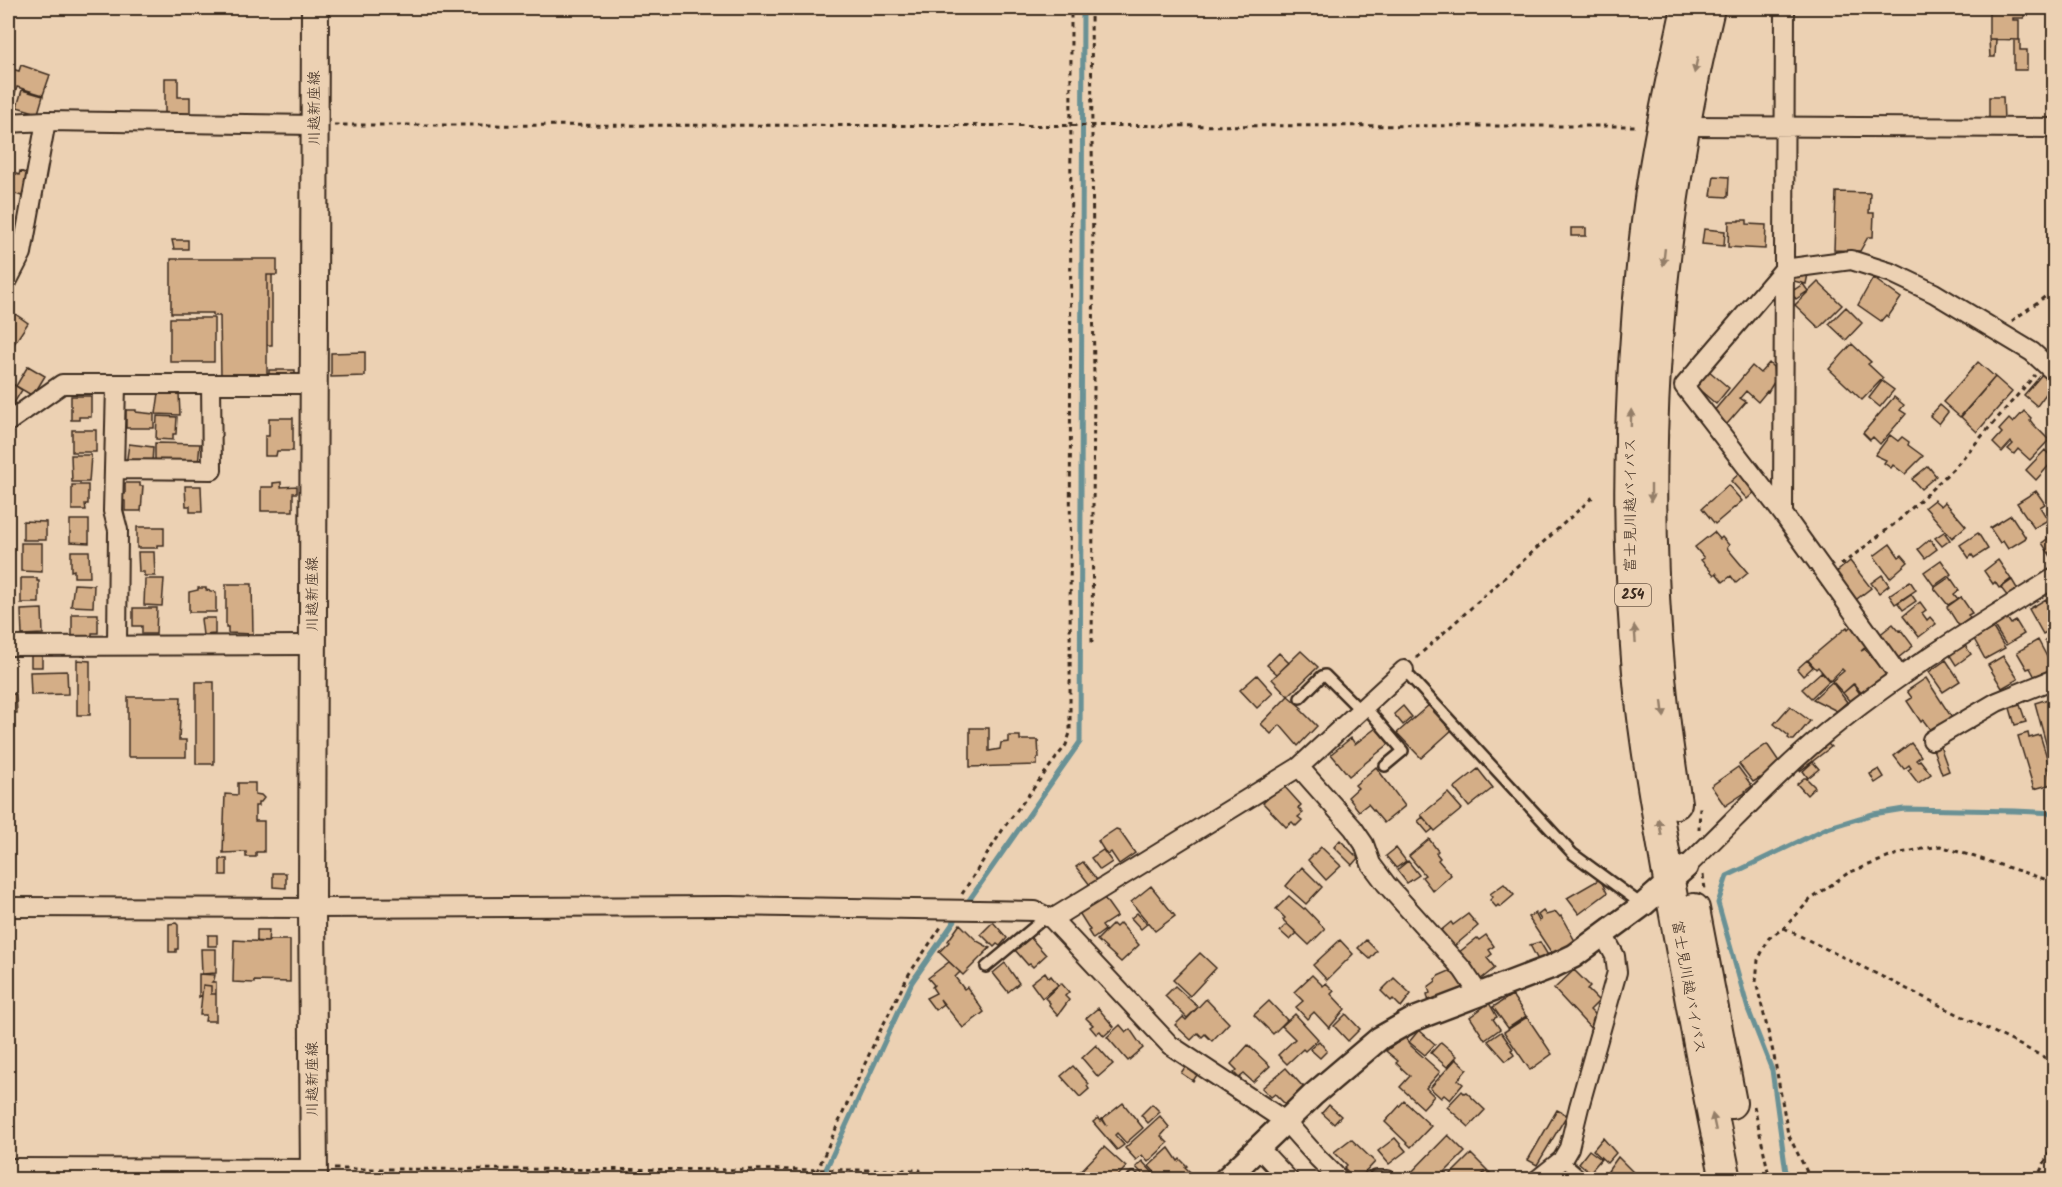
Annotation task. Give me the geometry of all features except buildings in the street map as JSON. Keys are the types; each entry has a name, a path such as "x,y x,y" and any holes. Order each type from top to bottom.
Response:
{"highway":[{"name":"富士見川越バイパス","path":"1687,8 1673,126 1670,209 1658,320 1651,434 1655,618 1660,684 1685,868 1746,1179"},
{"name":"富士見川越バイパス","path":"1673,126 1709,8"},
{"name":"富士見川越バイパス","path":"1685,868 1692,1017 1726,1179"}],"main road":[{"name":"川越新座線","path":"314,1174 312,908 315,8"}],"street":[{"path":"1783,514 1785,8"},
{"path":"8,280 22,253 46,121"},
{"path":"8,123 46,121 315,125"},
{"path":"1673,126 2055,128"},
{"path":"1899,676 1783,514 1684,386 1784,269 1851,260 1892,273 1934,293 2032,352 2050,368"},
{"path":"8,422 62,384 314,384"},
{"path":"116,385 113,512 118,530 117,645"},
{"path":"114,469 212,470 211,385"},
{"path":"1225,1179 1355,1058 1391,1031 1412,1020 1551,967 1574,956 1604,936 1685,868 1753,798 1827,732 1899,676 2055,578"},
{"path":"8,646 313,645"},
{"path":"1049,917 1299,767 1404,670"},
{"path":"1932,740 1996,702 2055,679"},
{"path":"1299,767 1353,828 1364,844 1371,864 1386,884 1463,970 1479,994"},
{"path":"8,907 730,906 1035,910 1049,917 1170,1045 1285,1121 1340,1179"},
{"path":"1537,1179 1562,1160 1569,1148 1617,972 1615,956 1604,936"},
{"path":"1258,1147 1289,1179"},
{"path":"8,1168 314,1174"},
{"path":"1377,1179 1387,1179"}],"lane":[{"path":"1404,670 1573,854 1643,905"},
{"path":"1300,698 1325,675 1362,707 1403,751 1385,766"},
{"path":"986,968 1049,917"},
{"path":"1562,1160 1585,1179"}],"path":[{"path":"813,1179 876,1039 909,974 1005,826 1066,746 1070,733 1071,8"},
{"path":"1091,8 1094,373 1092,644"},
{"path":"315,125 1673,126"},
{"path":"1998,333 2055,290"},
{"path":"1827,575 1897,522 2050,368"},
{"path":"1404,670 1594,496"},
{"path":"1699,804 1685,868 1706,898"},
{"path":"1811,1179 1788,1134 1774,1056 1756,982 1758,960 1769,938 1784,928 1810,900 1848,873 1900,853 1940,846 2055,882"},
{"path":"1784,928 2055,1062"},
{"path":"1752,1100 1759,1121 1770,1179"},
{"path":"2036,1179 2055,1143"},
{"path":"314,1174 920,1170 920,1179"}],"waterway":[{"path":"965,906 1080,742 1083,8"},
{"path":"1787,1180 1772,1070 1748,1009 1718,903 1727,876 1827,828 1873,814 1904,809 2054,813"},
{"path":"821,1180 912,982 960,913"}]}
